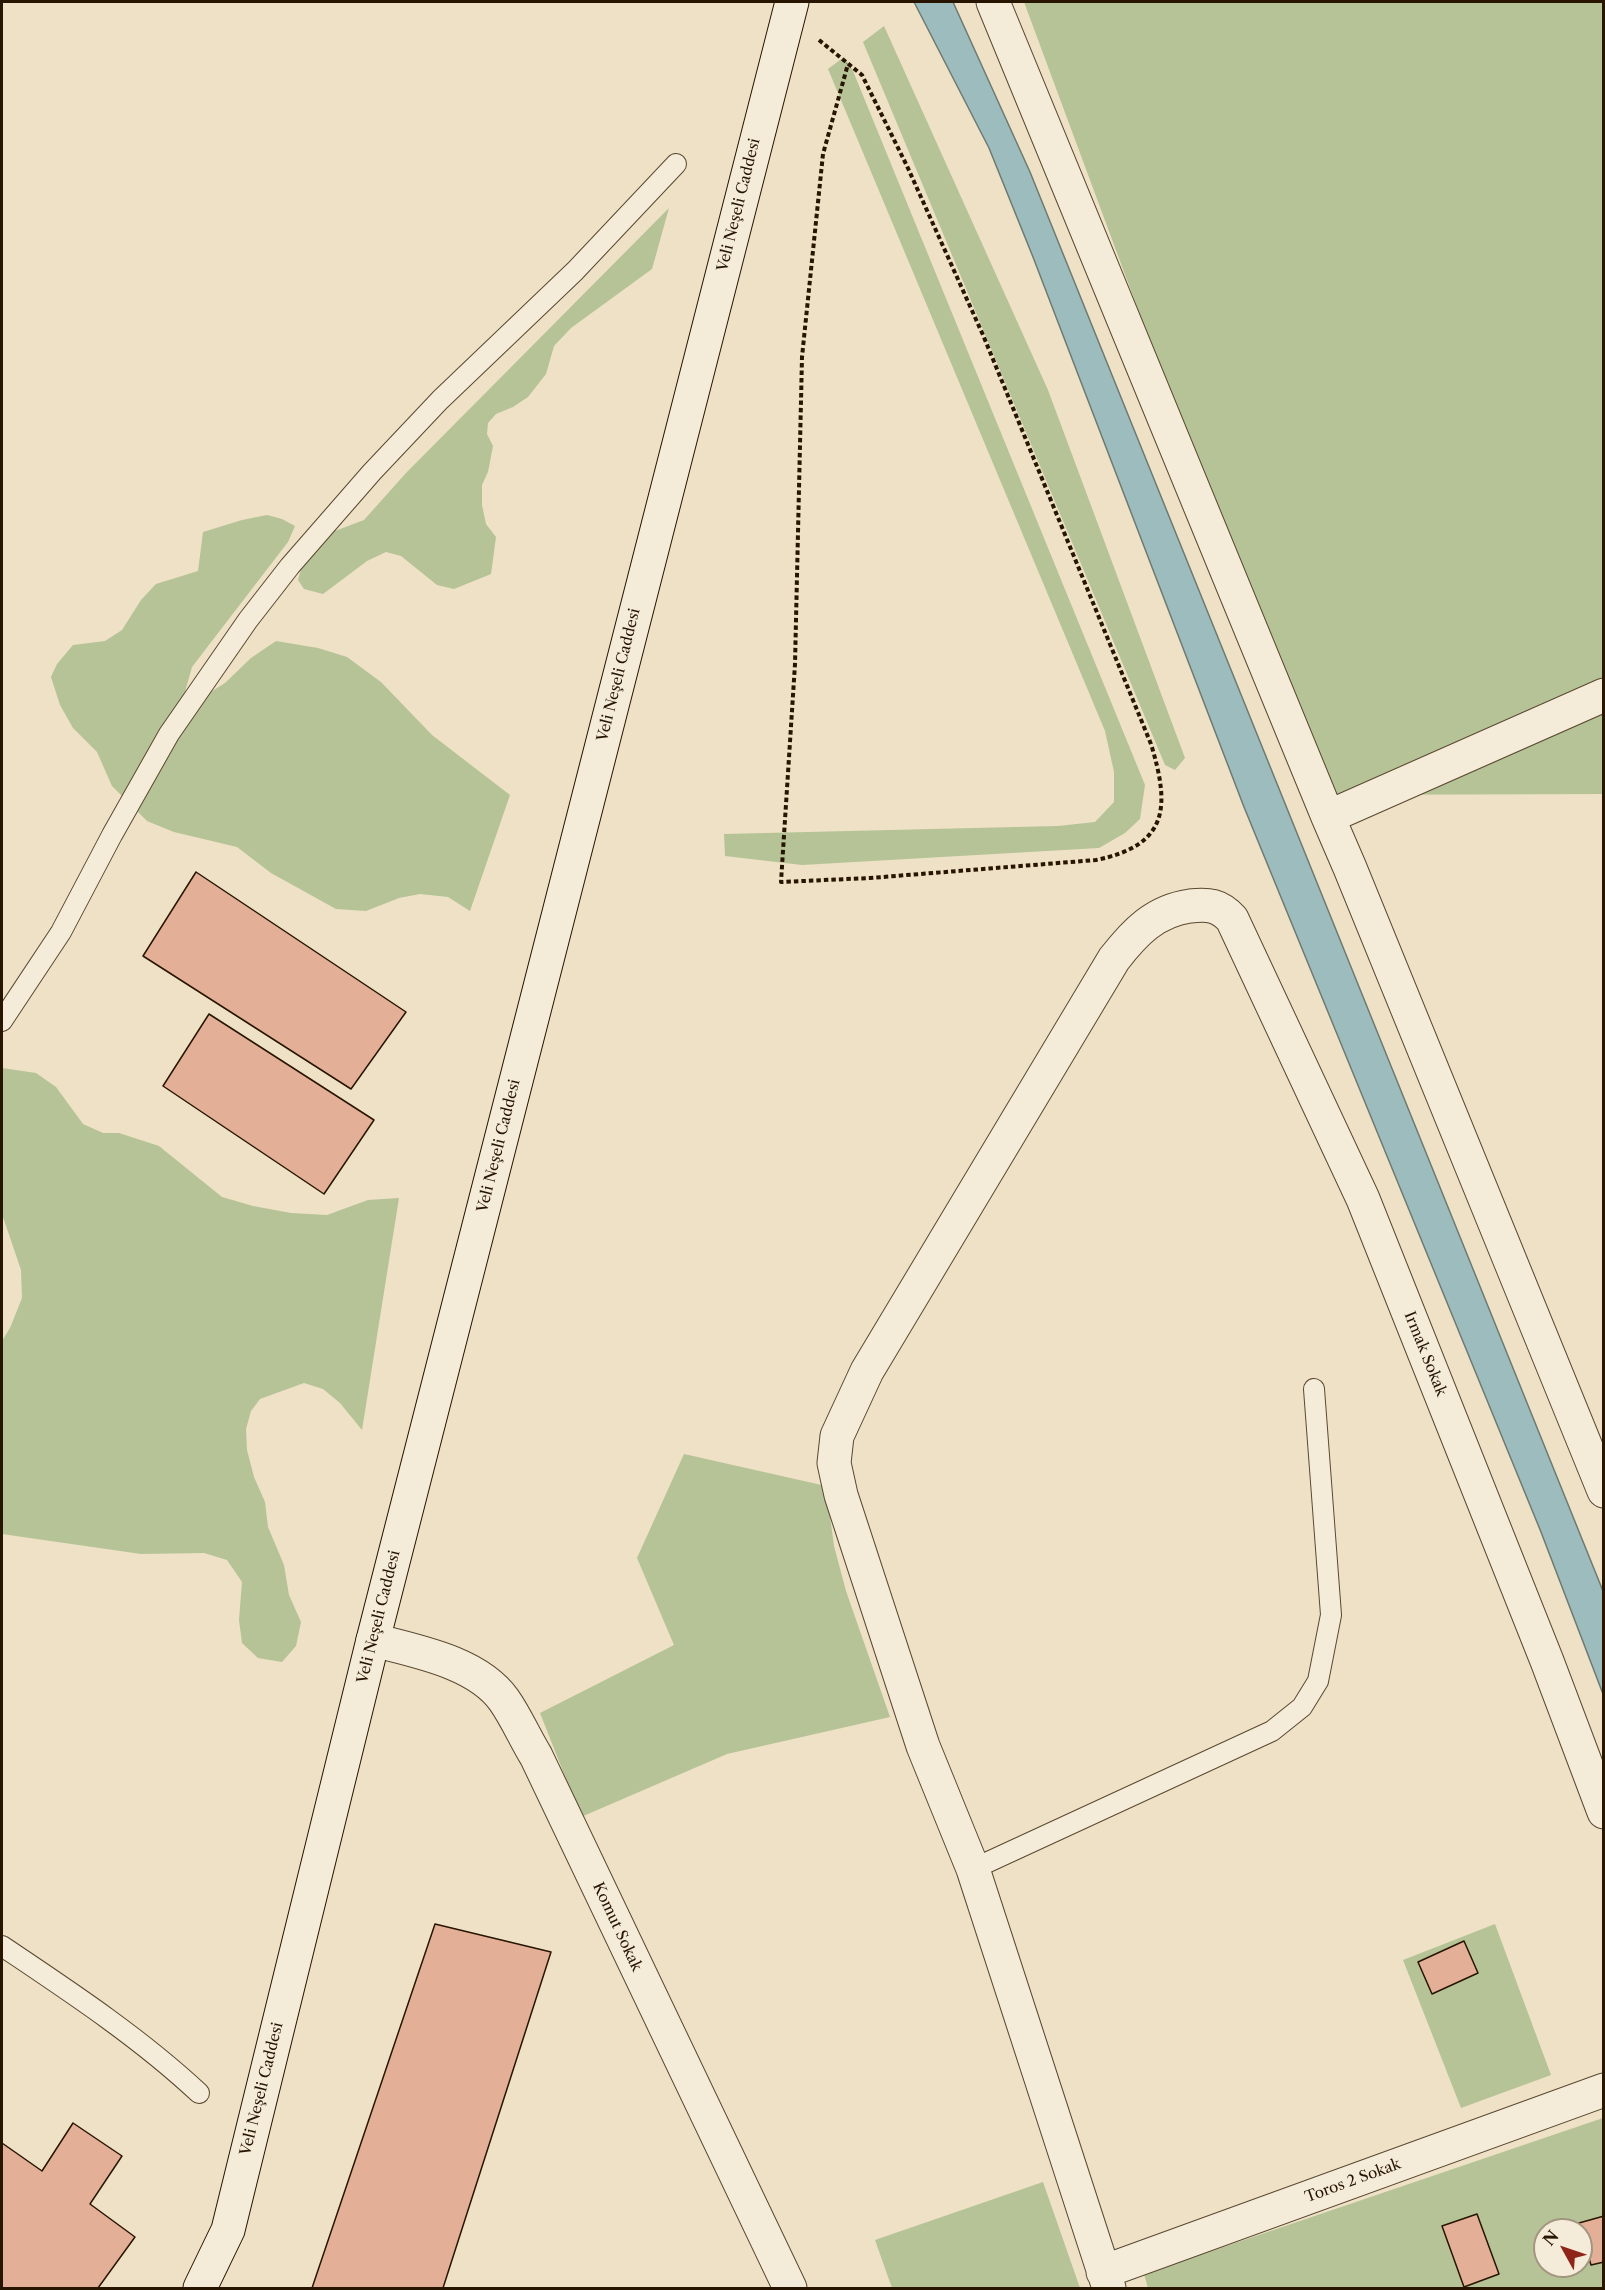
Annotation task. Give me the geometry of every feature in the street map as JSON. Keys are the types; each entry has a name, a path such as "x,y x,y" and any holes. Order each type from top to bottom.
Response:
{"street":[{"path":"993,2 1604,1491"},
{"name":"Veli Neşeli Caddesi","path":"200,2289 228,2230 373,1640 790,8"},
{"path":"1328,817 1604,695"},
{"name":"Irmak Sokak","path":"973,1869 923,1746 841,1495 834,1463 837,1436 867,1371 1114,959 1141,927 1158,915 1174,909 1200,905 1222,908 1232,919 1363,1199 1547,1661 1604,1812"},
{"name":"Komut Sokak","path":"373,1640 441,1658 483,1680 503,1699 536,1756 790,2289"},
{"path":"973,1869 1106,2280"},
{"name":"Toros 2 Sokak","path":"1106,2280 1604,2090"}],"lane":[{"path":"2,1021 61,932 169,734 238,634 290,566 372,472 440,400 575,271 676,164"},
{"path":"973,1869 1272,1731 1302,1707 1318,1680 1331,1615 1314,1389"},
{"path":"2,1946 169,2064 199,2093"}],"path":[{"path":"790,8 862,75 908,166 954,268 1150,744 1161,777 1160,816 1150,834 1139,845 1118,856 1096,860 870,878 781,882 795,664 802,357 823,154 848,64"}],"green space":[{"path":"1024,2 1603,2 1603,794 1318,795"},
{"path":"884,26 1048,390 1185,758 1175,770 1165,765 863,42"},
{"path":"844,57 853,71 1145,785 1140,819 1125,833 1099,848 802,865 725,856 724,834 1058,826 1095,822 1114,802 1114,772 1105,731 828,69"},
{"path":"669,208 652,269 571,328 554,346 546,374 528,397 496,414 488,423 487,434 493,446 488,472 482,485 482,505 486,524 496,537 491,574 454,589 437,585 401,556 386,552 367,561 323,594 304,589 298,580 303,562 327,534 364,520 406,473"},
{"path":"267,515 295,526 288,542 192,667 185,692 201,698 225,683 251,658 276,641 318,648 347,657 381,682 432,735 510,795 470,911 448,897 420,894 399,898 366,911 336,909 271,873 237,847 174,832 147,821 112,786 97,752 73,728 60,705 51,677 57,664 73,645 105,641 122,630 141,600 156,584 198,571 203,532"},
{"path":"2,1068 36,1073 56,1087 83,1124 103,1133 119,1133 159,1146 222,1197 291,1213 327,1215 368,1200 399,1198 362,1430 340,1403 323,1389 304,1383 260,1399 251,1411 246,1429 247,1450 254,1477 265,1502 268,1527 284,1565 289,1595 301,1622 296,1646 282,1662 258,1658 242,1643 239,1620 242,1582 227,1560 204,1553 141,1554 2,1534 2,1341 22,1298 21,1270 2,1214"},
{"path":"684,1454 826,1486 834,1546 846,1591 890,1717 727,1754 581,1817 540,1713 674,1645 637,1558"},
{"path":"1495,1924 1551,2075 1461,2108 1403,1960"},
{"path":"1603,2118 1603,2288 1148,2288 1144,2274"},
{"path":"1043,2182 1080,2288 892,2288 875,2240"}],"water":[{"path":"914,2 953,2 1030,172 1603,1591 1603,1694 1541,1532 1244,807 989,148"}],"building":[{"path":"196,872 406,1012 351,1089 143,956"},
{"path":"209,1014 374,1120 324,1194 163,1086"},
{"path":"435,1924 551,1952 443,2288 312,2288"},
{"path":"1464,1941 1478,1973 1432,1994 1418,1962"},
{"path":"73,2123 122,2156 90,2204 135,2237 98,2288 2,2288 2,2143 42,2171"},
{"path":"1477,2214 1499,2274 1464,2287 1442,2226"},
{"path":"1604,2216 1604,2262 1593,2265 1593,2219"}]}
